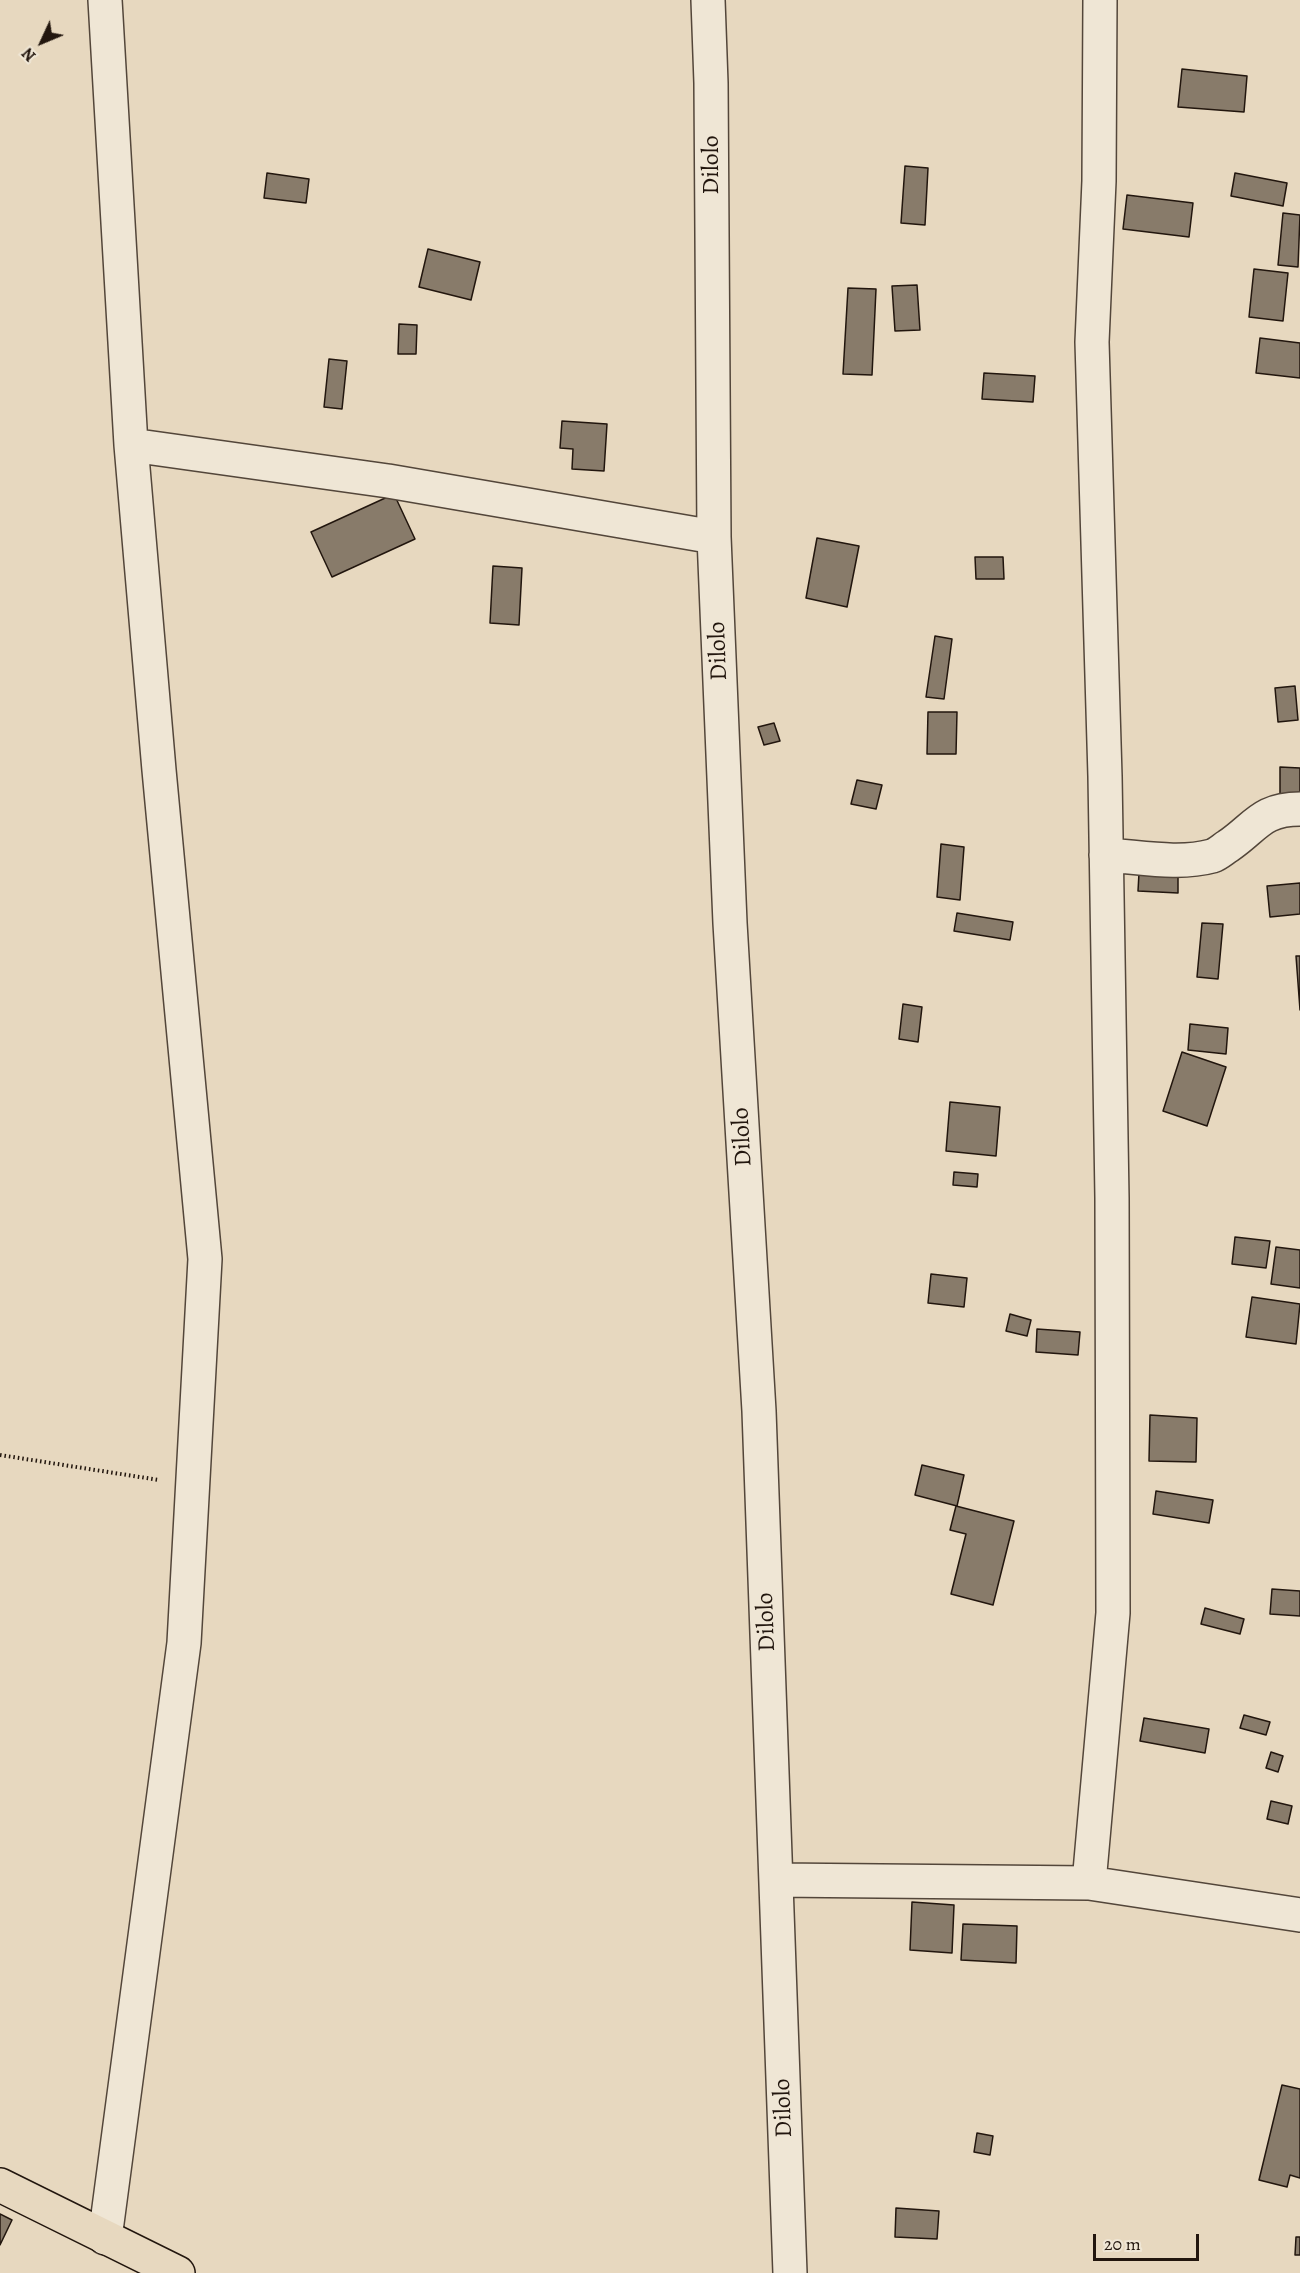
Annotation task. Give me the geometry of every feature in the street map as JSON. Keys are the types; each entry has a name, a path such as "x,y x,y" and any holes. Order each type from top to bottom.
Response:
{"main road":[{"path":"0,2185 178,2273"}],"street":[{"path":"105,0 130,446 205,1259 184,1643 105,2238"},
{"name":"Dilolo","path":"708,0 711,95 714,537 730,923 759,1411 790,2273"},
{"path":"1089,1883 1113,1613 1112,1198 1106,855 1092,342 1099,181 1100,0"},
{"path":"130,446 388,481 714,537"},
{"path":"1106,855 1182,860 1214,855 1233,843 1265,816 1290,809 1300,809"},
{"path":"776,1880 1089,1883 1300,1915"}],"path":[{"path":"0,1455 193,1485"}],"building":[{"path":"1182,69 1247,76 1244,112 1178,107"},
{"path":"905,166 928,168 925,225 901,223"},
{"path":"267,173 309,179 306,203 264,198"},
{"path":"1235,173 1287,183 1283,206 1231,196"},
{"path":"1127,195 1193,203 1189,237 1123,229"},
{"path":"1283,213 1300,215 1298,267 1278,265"},
{"path":"428,249 480,262 471,300 419,287"},
{"path":"1254,269 1288,273 1283,321 1249,317"},
{"path":"917,285 920,330 895,331 892,286"},
{"path":"848,288 876,289 872,375 843,374"},
{"path":"399,324 417,325 416,354 398,354"},
{"path":"1260,338 1300,343 1300,378 1256,373"},
{"path":"329,359 347,361 342,409 324,407"},
{"path":"984,373 1035,376 1033,402 982,399"},
{"path":"562,421 607,424 604,471 572,469 573,449 560,448"},
{"path":"394,494 415,539 332,577 311,532"},
{"path":"817,538 859,546 847,607 806,598"},
{"path":"975,557 1003,557 1004,579 976,579"},
{"path":"493,566 522,568 519,625 490,623"},
{"path":"935,636 952,639 944,699 926,697"},
{"path":"1295,686 1298,720 1278,722 1275,688"},
{"path":"928,712 957,712 956,754 927,754"},
{"path":"774,723 780,741 764,745 758,727"},
{"path":"1280,767 1300,768 1300,806 1280,806"},
{"path":"857,780 882,785 876,809 851,804"},
{"path":"941,844 964,847 960,900 937,897"},
{"path":"1139,873 1178,875 1178,893 1138,891"},
{"path":"1300,883 1300,914 1270,917 1267,886"},
{"path":"957,913 1013,922 1010,940 954,931"},
{"path":"1202,923 1223,924 1218,979 1197,977"},
{"path":"1296,956 1300,956 1300,1010"},
{"path":"903,1004 922,1007 918,1042 899,1039"},
{"path":"1190,1024 1228,1028 1226,1054 1188,1050"},
{"path":"1182,1052 1226,1067 1207,1126 1163,1111"},
{"path":"950,1102 1000,1107 996,1156 946,1151"},
{"path":"954,1172 978,1174 977,1187 953,1185"},
{"path":"1235,1237 1270,1241 1266,1268 1232,1264"},
{"path":"1276,1247 1300,1250 1300,1288 1271,1284"},
{"path":"931,1274 967,1278 964,1307 928,1303"},
{"path":"1252,1297 1300,1304 1296,1344 1246,1337"},
{"path":"1010,1314 1031,1320 1027,1336 1006,1331"},
{"path":"1037,1329 1080,1332 1078,1355 1036,1352"},
{"path":"1150,1415 1197,1418 1196,1462 1149,1461"},
{"path":"922,1465 964,1475 957,1506 915,1495"},
{"path":"1156,1491 1213,1500 1209,1523 1153,1514"},
{"path":"956,1506 1014,1521 993,1605 951,1594 966,1534 950,1530"},
{"path":"1272,1589 1300,1591 1300,1616 1270,1614"},
{"path":"1205,1608 1244,1619 1240,1634 1201,1624"},
{"path":"1244,1715 1270,1722 1266,1735 1240,1728"},
{"path":"1144,1718 1209,1729 1205,1753 1140,1741"},
{"path":"1271,1752 1283,1756 1278,1772 1266,1768"},
{"path":"1271,1801 1292,1806 1288,1824 1267,1819"},
{"path":"912,1902 954,1905 952,1953 910,1950"},
{"path":"963,1924 1017,1926 1016,1963 961,1960"},
{"path":"1282,2085 1300,2089 1300,2178 1290,2175 1287,2187 1259,2180"},
{"path":"977,2133 993,2136 990,2155 974,2152"},
{"path":"896,2208 939,2211 937,2239 895,2237"},
{"path":"0,2214 12,2220 0,2245"},
{"path":"1296,2237 1300,2237 1300,2255 1295,2255"}]}
